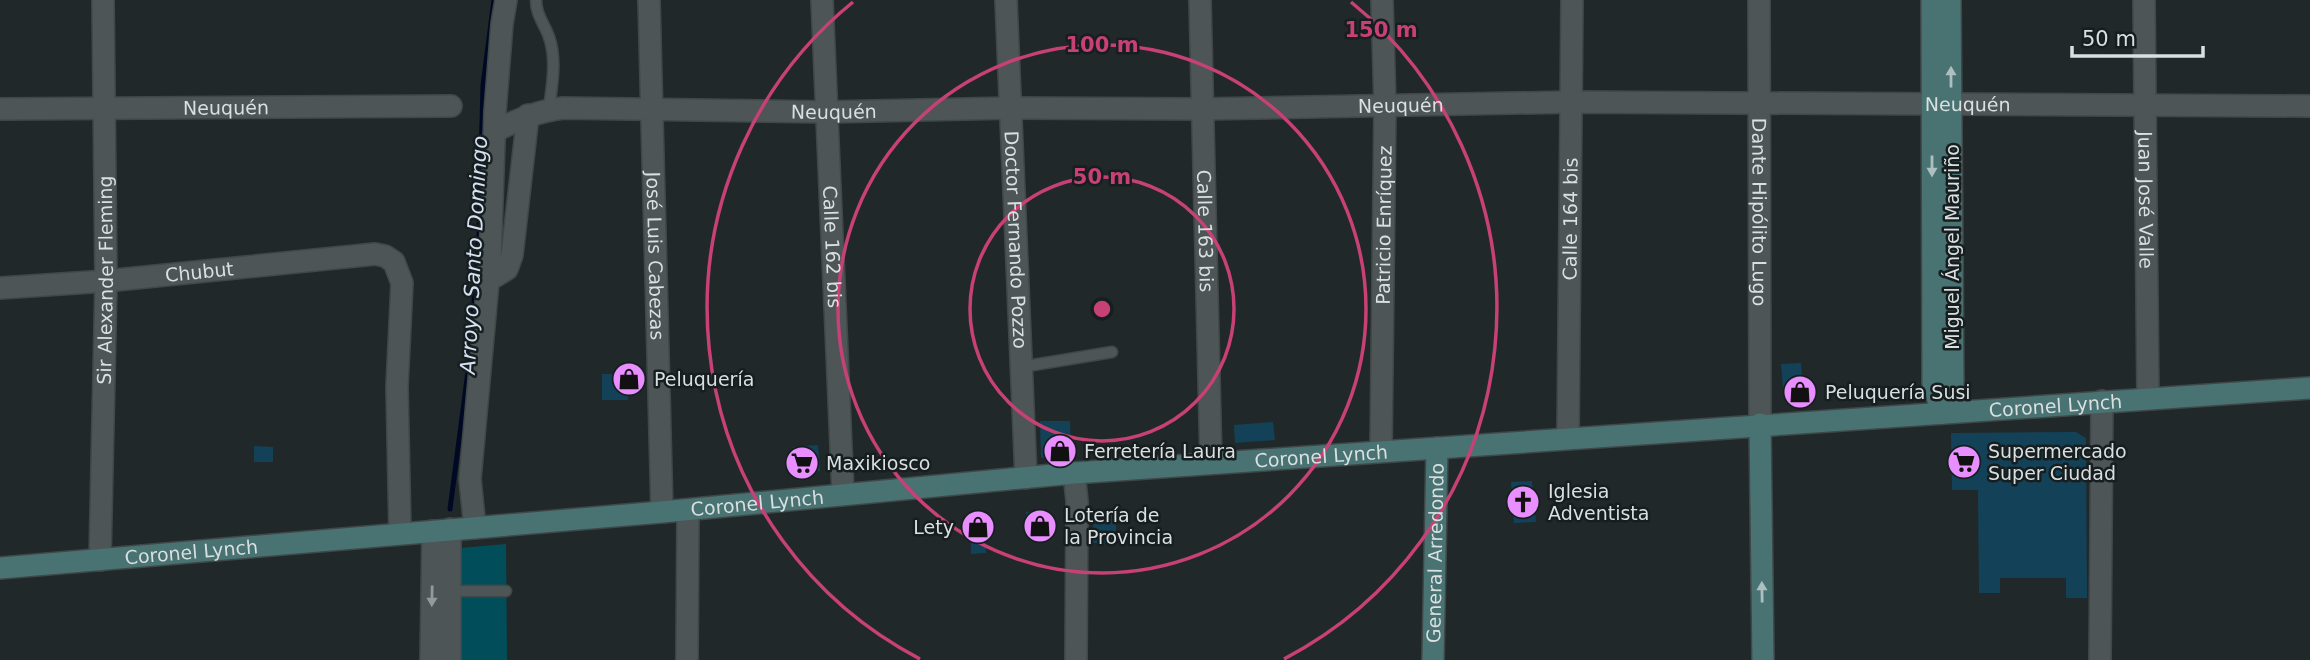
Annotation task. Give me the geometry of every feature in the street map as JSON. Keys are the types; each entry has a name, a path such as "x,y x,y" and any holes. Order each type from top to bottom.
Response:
{"street":[{"name":"Sir Alexander Fleming","path":"100,560 106,281 103,0"},
{"path":"475,528 470,479 489,280 495,131 506,0"},
{"name":"José Luis Cabezas","path":"649,0 662,512"},
{"name":"Calle 162 bis","path":"822,0 843,494"},
{"name":"Doctor Fernando Pozzo","path":"1006,0 1026,478"},
{"name":"Calle 163 bis","path":"1200,0 1211,463"},
{"name":"Patricio Enríquez","path":"1381,451 1385,106 1382,0"},
{"name":"Calle 164 bis","path":"1568,438 1572,0"},
{"name":"Dante Hipólito Lugo","path":"1759,0 1760,424"},
{"name":"Miguel Ángel Mauriño","path":"1932,0 1941,104 1953,384 1942,413"},
{"name":"Miguel Ángel Mauriño","path":"1941,104 1950,0"},
{"name":"Juan José Valle","path":"2144,0 2148,398"},
{"name":"Neuquén","path":"495,131 538,112 650,110 827,112 1011,108 1202,109 1572,102 2310,106"},
{"name":"Neuquén","path":"0,109 451,106"},
{"path":"489,280 507,269 512,255 538,112"},
{"name":"Chubut","path":"0,288 106,281 375,254 385,256 394,262 402,283 397,386 400,533"},
{"name":"Coronel Lynch","path":"0,568 688,510 1074,473 2310,388"},
{"path":"2100,660 2102,401"},
{"path":"1760,424 1763,660"},
{"name":"General Arredondo","path":"1433,660 1437,448"},
{"path":"1074,473 1077,501 1076,660"},
{"path":"687,660 688,510"},
{"path":"441,530 451,591 450,660"},
{"path":"431,660 441,530"}],"lane":[{"path":"536,0 536,9 549,35 553,76 538,112"},
{"path":"1021,367 1112,352"},
{"path":"451,591 506,591"}],"shaded area":[{"path":"506,544 507,660 456,660 459,548"}],"building":[{"path":"1801,363 1804,399 1784,400 1781,364"},
{"path":"602,374 628,374 628,400 602,400"},
{"path":"1040,421 1070,421 1071,457 1041,458"},
{"path":"1273,422 1275,440 1235,443 1234,425"},
{"path":"2076,432 2086,438 2087,598 2066,598 2066,578 2000,578 2000,593 1979,593 1978,490 1952,490 1951,433"},
{"path":"818,445 820,471 794,473 793,447"},
{"path":"254,446 273,447 273,462 254,462"},
{"name":"Iglesia Adventista","path":"1532,481 1536,522 1514,523 1511,482"},
{"path":"1116,509 1116,543 1093,543 1093,516 1102,510"},
{"name":"Lotería de la Provincia","path":"1046,511 1053,518 1054,535 1028,537 1026,512"},
{"path":"985,521 986,553 971,554 970,522"}],"waterway":[{"name":"Arroyo Santo Domingo","path":"450,509 470,356 479,235 483,85 494,0"}],"place":[{"name":"Peluquería","path":"629,379"},
{"name":"Peluquería Susi","path":"1800,392"},
{"name":"Ferretería Laura","path":"1060,451"},
{"name":"Supermercado Super Ciudad","path":"1964,462"},
{"name":"Maxikiosco","path":"802,463"},
{"name":"Iglesia Adventista","path":"1523,502"},
{"name":"Lotería de la Provincia","path":"1040,526"},
{"name":"Lety","path":"978,527"}]}
